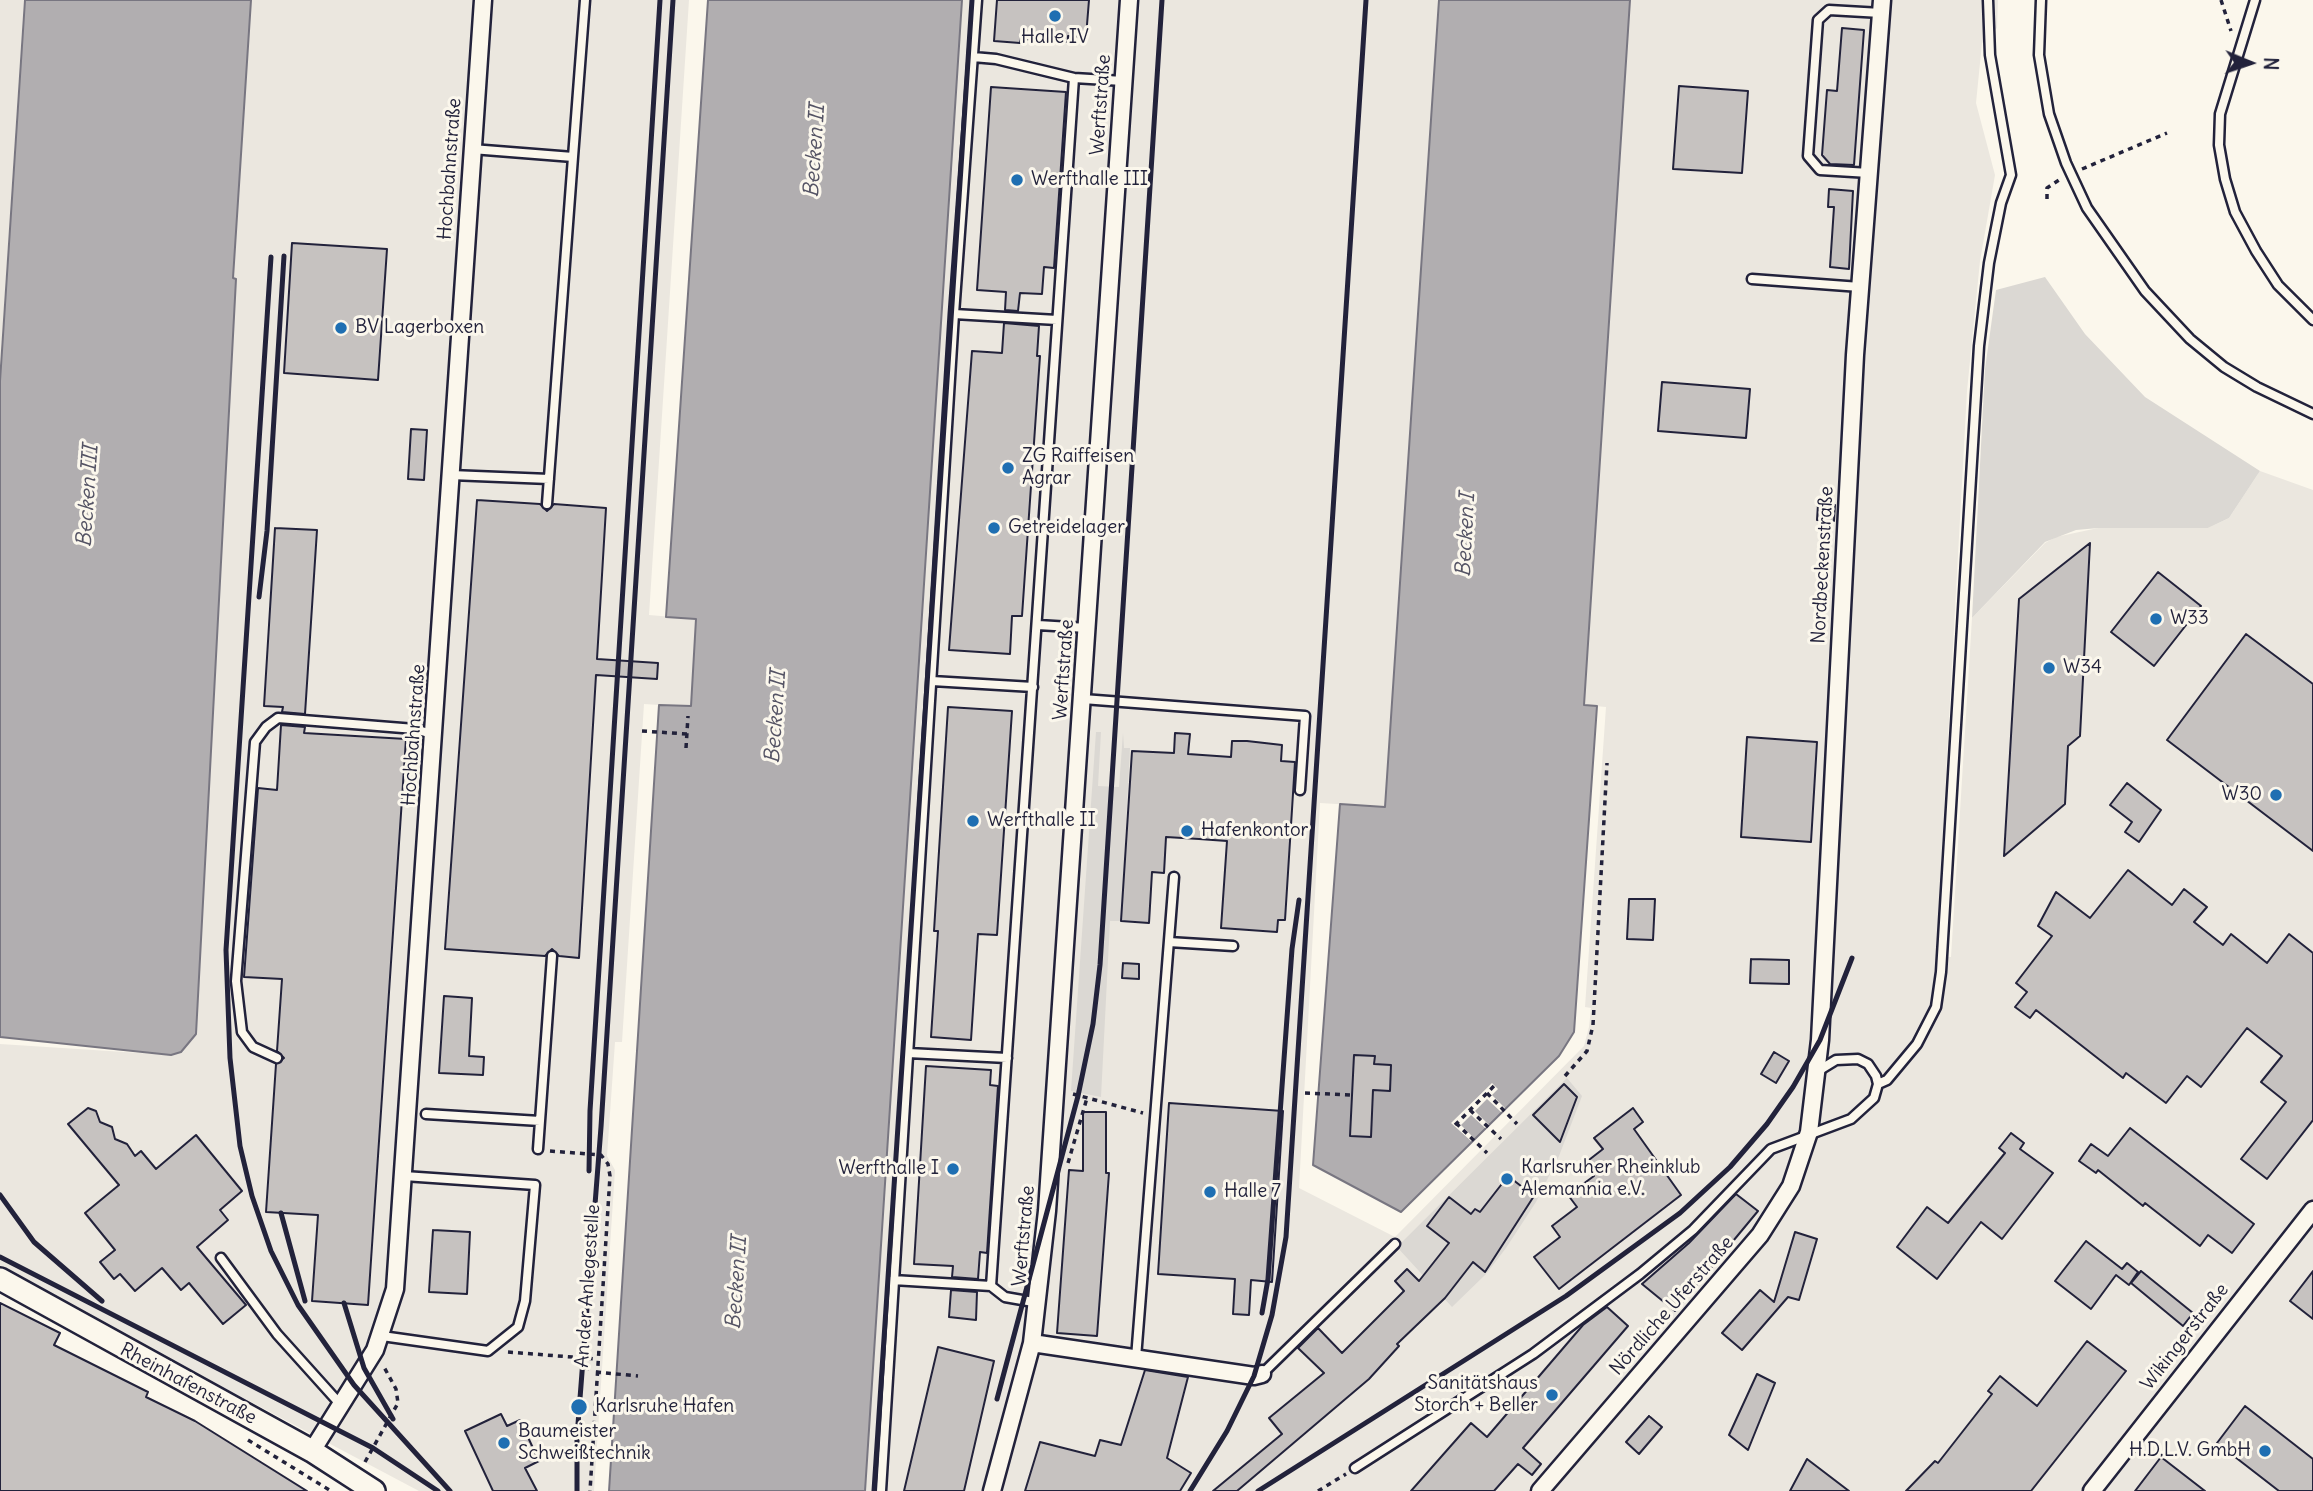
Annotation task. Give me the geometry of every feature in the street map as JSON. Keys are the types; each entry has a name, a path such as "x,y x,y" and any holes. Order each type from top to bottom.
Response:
{"main road":[{"name":"Rheinhafenstraße","path":"0,1279 312,1451 374,1491"}],"street":[{"name":"Hochbahnstraße","path":"312,1451 378,1343 395,1289 435,735 483,0"},
{"name":"Werftstraße","path":"992,1491 1032,1343 1039,1303 1057,1089 1129,0"},
{"name":"Nordbeckenstraße","path":"1809,1132 1817,1072 1860,287 1881,7"},
{"name":"Nördliche Uferstraße","path":"1540,1491 1760,1235 1791,1186 1809,1132"},
{"name":"Wikingerstraße","path":"2092,1491 2313,1210"},
{"path":"1032,1343 1254,1376 1262,1374"}],"lane":[{"path":"547,504 585,0"},
{"path":"881,1491 954,314 977,0"},
{"path":"1878,1084 1887,1080 1917,1044 1936,1007 1941,972 1979,346 1989,262 2001,203 2011,175 1990,55 1989,0"},
{"path":"2041,0 2039,55 2049,114 2087,208 2166,317 2224,367 2313,414"},
{"path":"2255,0 2220,114 2219,145 2225,179 2235,212 2256,251 2278,285 2313,320"},
{"path":"1868,173 1820,170 1808,156 1818,20 1829,10 1881,7"},
{"path":"973,57 996,59 1074,78 1124,81"},
{"path":"992,1286 1074,78"},
{"path":"472,149 573,157"},
{"path":"1752,279 1860,287"},
{"path":"954,314 1057,320"},
{"path":"451,475 549,479"},
{"path":"1038,625 1088,628"},
{"path":"932,681 1033,687"},
{"path":"1083,699 1305,716 1300,790"},
{"path":"277,1058 253,1047 242,1032 236,981 255,742 266,727 278,718 415,729 435,735"},
{"path":"1136,1358 1174,877"},
{"path":"1169,942 1233,946"},
{"path":"538,1149 552,956"},
{"path":"908,1053 1007,1058"},
{"path":"1356,1468 1533,1354 1693,1230 1771,1149 1809,1132 1841,1123 1859,1114 1874,1098 1878,1084 1873,1070 1858,1059 1836,1060 1817,1072"},
{"path":"426,1114 540,1121"},
{"path":"378,1343 488,1351 518,1327 523,1316 535,1185 404,1176"},
{"path":"1262,1374 1395,1244"},
{"path":"221,1258 277,1334 341,1405"},
{"path":"893,1280 992,1286 1005,1297 1039,1303"}],"path":[{"path":"2221,0 2238,54"},
{"path":"2047,199 2047,188 2071,174 2114,153 2167,133"},
{"path":"686,748 688,716"},
{"path":"642,731 687,734"},
{"path":"1565,1076 1587,1051 1592,1025 1607,763"},
{"path":"1486,1153 1455,1124 1494,1086"},
{"path":"1057,1089 1155,1115"},
{"path":"1305,1093 1352,1095"},
{"path":"1487,1093 1517,1124"},
{"path":"1470,1110 1501,1139"},
{"name":"An der Anlegestelle","path":"538,1149 601,1155 610,1176 590,1491"},
{"path":"356,1479 398,1403 396,1389 378,1343"},
{"path":"488,1351 597,1359"},
{"path":"587,1370 588,1359"},
{"path":"596,1372 638,1376"},
{"path":"1318,1491 1356,1468"}],"shaded area":[{"path":"0,0 24,0 0,369"},
{"path":"251,0 689,0 649,615 696,619 691,707 644,704 622,1042 615,1042 607,1156 615,1170 594,1491 419,1491 0,1269 0,1044 171,1055 196,1034 236,279 233,278"},
{"path":"962,0 1439,0 1385,807 1320,803 1299,1188 1395,1237 1584,1046 1589,1027 1591,1008 1585,1007 1606,707 1584,705 1630,0 1998,0 1997,28 1982,43 1976,103 1995,175 1980,261 1967,391 1936,956 1951,957 1972,618 2045,543 2056,537 2098,528 2208,528 2229,518 2260,471 2313,490 2313,1491 865,1491"},
{"path":"2045,277 2085,334 2145,397 2260,471 2229,518 2208,528 2098,528 2076,530 2045,542 1972,618 1985,369 1996,290"},
{"path":"1096,732 1101,732 1098,786 1119,787 1123,733 1124,748 1130,748 1121,921 1110,921 1101,1097 1071,1091"},
{"name":"Karlsruher Rheinklub Alemannia e.V.","path":"1567,1078 1582,1096 1559,1156 1536,1202 1486,1274 1452,1307 1397,1247"}],"water":[{"name":"Becken III","path":"25,0 251,0 233,278 236,279 196,1034 181,1052 171,1055 0,1037 0,381"},
{"name":"Becken II","path":"708,0 962,0 865,1491 609,1491 659,705 691,706 696,619 666,617"},
{"name":"Becken I","path":"1439,0 1630,0 1584,705 1597,706 1574,1032 1559,1056 1401,1212 1313,1165 1340,804 1385,807"}],"pier":[{"path":"1492,1083 1498,1089 1492,1095 1505,1108 1501,1112 1487,1099 1475,1111 1489,1125 1485,1128 1471,1115 1461,1125 1474,1138 1471,1141 1451,1123"}],"building":[{"name":"Halle IV","path":"997,0 1089,0 1086,37 1068,36 1068,42 1021,39 1020,43 994,41"},
{"path":"1842,28 1864,30 1854,165 1830,164 1822,155 1827,90 1837,91"},
{"path":"1679,86 1748,91 1742,173 1673,169"},
{"name":"Werfthalle III","path":"991,87 1066,92 1054,268 1044,267 1042,294 1020,293 1018,311 1005,310 1006,292 977,290"},
{"path":"1829,189 1853,191 1849,269 1830,267 1834,207 1828,207"},
{"path":"292,243 387,249 378,380 284,373"},
{"name":"Getreidelager","path":"1004,323 1039,326 1037,356 1040,356 1022,616 1012,616 1010,654 949,650 972,351 1002,353"},
{"path":"1662,382 1750,389 1746,438 1658,431"},
{"path":"411,429 427,430 424,480 408,479"},
{"path":"477,500 540,504 547,511 554,504 606,508 597,659 658,663 657,679 596,675 579,958 559,956 552,949 545,956 445,949"},
{"path":"1818,504 1835,505 1834,521 1817,520"},
{"path":"275,528 317,530 305,714 282,712 283,707 264,706"},
{"name":"W34","path":"2090,543 2080,736 2068,746 2065,804 2004,856 2019,599"},
{"name":"W33","path":"2158,572 2201,606 2154,666 2111,632"},
{"name":"W30","path":"2246,634 2313,684 2313,851 2167,740"},
{"name":"Werfthalle II","path":"948,707 1012,711 997,935 978,934 971,1040 931,1037 938,931 934,931"},
{"path":"281,725 305,727 304,733 406,739 368,1305 312,1301 318,1215 266,1212 276,1064 284,1058 277,1051 282,979 244,977 258,788 277,790"},
{"path":"1175,733 1190,734 1188,754 1231,757 1232,741 1247,741 1282,745 1281,761 1295,762 1285,920 1278,920 1277,932 1221,928 1227,841 1199,839 1166,837 1164,873 1152,872 1149,923 1121,921 1132,751 1174,753"},
{"path":"1747,737 1817,742 1811,842 1741,837"},
{"path":"2127,783 2161,810 2139,842 2125,832 2132,822 2110,805"},
{"path":"2128,870 2172,905 2184,889 2207,907 2194,922 2223,945 2231,934 2267,963 2289,934 2313,953 2313,1120 2267,1179 2241,1159 2286,1102 2261,1082 2282,1056 2247,1028 2201,1087 2187,1076 2166,1103 2126,1073 2123,1078 2036,1010 2030,1018 2015,1007 2027,992 2016,983 2052,936 2038,926 2056,892 2090,918"},
{"path":"1629,899 1655,899 1653,940 1627,939"},
{"path":"1751,959 1789,960 1789,984 1750,983"},
{"path":"1123,963 1139,964 1139,979 1122,978"},
{"path":"444,996 472,998 469,1056 484,1057 483,1075 439,1073"},
{"path":"1774,1052 1789,1061 1776,1083 1761,1074"},
{"path":"1354,1055 1375,1056 1374,1064 1391,1065 1390,1091 1373,1090 1371,1137 1350,1136"},
{"name":"Werfthalle I","path":"926,1066 991,1070 990,1085 998,1086 987,1253 980,1252 978,1279 952,1277 953,1266 914,1264"},
{"path":"1564,1084 1577,1097 1560,1142 1533,1115"},
{"name":"Halle 7","path":"1169,1103 1283,1111 1272,1282 1251,1280 1249,1315 1233,1314 1235,1279 1158,1274"},
{"path":"88,1108 96,1111 100,1122 112,1127 115,1139 127,1144 135,1156 141,1151 156,1169 196,1135 242,1191 220,1210 228,1220 197,1247 246,1305 223,1324 189,1283 181,1290 162,1268 135,1291 120,1274 114,1279 100,1262 115,1250 85,1213 119,1185 68,1124"},
{"path":"1633,1108 1643,1122 1634,1129 1681,1195 1559,1289 1534,1257 1560,1237 1552,1226 1577,1207 1568,1195 1594,1176 1585,1163 1603,1149 1594,1138"},
{"path":"1083,1112 1106,1112 1106,1173 1109,1173 1097,1336 1057,1333 1069,1170 1083,1171"},
{"path":"2130,1128 2254,1224 2232,1253 2208,1235 2200,1246 2145,1203 2143,1206 2098,1170 2096,1173 2079,1161 2091,1144 2108,1156"},
{"path":"2011,1133 2024,1143 2020,1149 2053,1173 2002,1239 1981,1222 1937,1279 1897,1247 1927,1207 1948,1223 2005,1153 1999,1148"},
{"path":"1508,1176 1534,1196 1485,1272 1473,1262 1445,1298 1397,1344 1399,1346 1369,1379 1237,1491 1213,1491 1282,1434 1269,1418 1324,1373 1298,1348 1318,1328 1342,1353 1404,1291 1395,1281 1407,1269 1419,1281 1449,1243 1427,1226 1449,1197 1471,1214 1475,1209 1480,1212"},
{"path":"1736,1194 1758,1211 1675,1311 1642,1284 1689,1243"},
{"path":"433,1230 470,1232 467,1294 429,1292"},
{"path":"1795,1232 1817,1239 1799,1300 1788,1297 1742,1350 1722,1333 1760,1290 1774,1302"},
{"path":"2086,1241 2122,1269 2127,1263 2138,1272 2129,1285 2116,1275 2091,1309 2055,1281"},
{"path":"2141,1271 2193,1313 2183,1326 2131,1283"},
{"path":"2313,1271 2313,1319 2290,1301"},
{"path":"951,1290 977,1292 976,1320 949,1317"},
{"path":"0,1303 60,1333 54,1345 148,1392 146,1397 195,1421 307,1491 0,1491"},
{"path":"1607,1307 1628,1326 1523,1448 1541,1464 1532,1475 1518,1464 1494,1491 1411,1491 1471,1423 1487,1437 1583,1325"},
{"path":"2087,1341 2126,1371 2031,1491 1906,1491 1935,1461 1938,1463 1992,1394 1988,1391 2000,1376 2037,1406"},
{"path":"938,1347 994,1361 964,1491 904,1491"},
{"path":"1145,1370 1188,1377 1167,1458 1191,1473 1180,1491 1025,1491 1040,1442 1095,1456 1100,1440 1121,1445"},
{"path":"1757,1374 1775,1383 1748,1450 1729,1435"},
{"name":"H.D.L.V. GmbH","path":"2245,1406 2313,1459 2313,1491 2279,1491 2217,1443"},
{"path":"501,1414 507,1426 520,1420 539,1461 525,1468 537,1491 493,1491 465,1431"},
{"path":"1649,1416 1662,1427 1639,1454 1626,1442"},
{"path":"2161,1457 2205,1491 2135,1491"},
{"path":"1807,1459 1849,1491 1790,1491"}],"railway":[{"path":"589,1171 590,1111 660,0"},
{"path":"577,1491 577,1437 601,1127 673,0"},
{"path":"874,1491 972,0"},
{"path":"997,1399 1078,1096 1093,1024 1100,965 1162,0"},
{"path":"1190,1491 1227,1431 1254,1376 1272,1315 1286,1237 1366,0"},
{"path":"259,597 267,531 284,256"},
{"path":"271,257 226,950 230,1058 240,1146 252,1196 271,1251 298,1305 354,1385 450,1491"},
{"path":"1262,1313 1268,1279 1292,949 1299,900"},
{"path":"1258,1491 1566,1296 1680,1213 1730,1167 1767,1124 1793,1087 1820,1040 1852,958"},
{"path":"0,1195 34,1242 102,1301"},
{"path":"281,1213 305,1301"},
{"path":"0,1257 373,1448 438,1491"},
{"path":"344,1303 364,1368 393,1419"}],"place":[{"name":"Halle IV","path":"1055,16"},
{"name":"Werfthalle III","path":"1017,180"},
{"name":"BV Lagerboxen","path":"341,328"},
{"name":"ZG Raiffeisen Agrar","path":"1008,468"},
{"name":"Getreidelager","path":"994,528"},
{"name":"W33","path":"2156,619"},
{"name":"W34","path":"2049,668"},
{"name":"W30","path":"2276,795"},
{"name":"Werfthalle II","path":"973,821"},
{"name":"Hafenkontor","path":"1187,831"},
{"name":"Werfthalle I","path":"953,1169"},
{"name":"Karlsruher Rheinklub Alemannia e.V.","path":"1507,1179"},
{"name":"Halle 7","path":"1210,1192"},
{"name":"Sanitätshaus Storch + Beller","path":"1552,1395"},
{"name":"Karlsruhe Hafen","path":"579,1407"},
{"name":"Baumeister Schweißtechnik","path":"504,1443"},
{"name":"H.D.L.V. GmbH","path":"2265,1451"}]}
